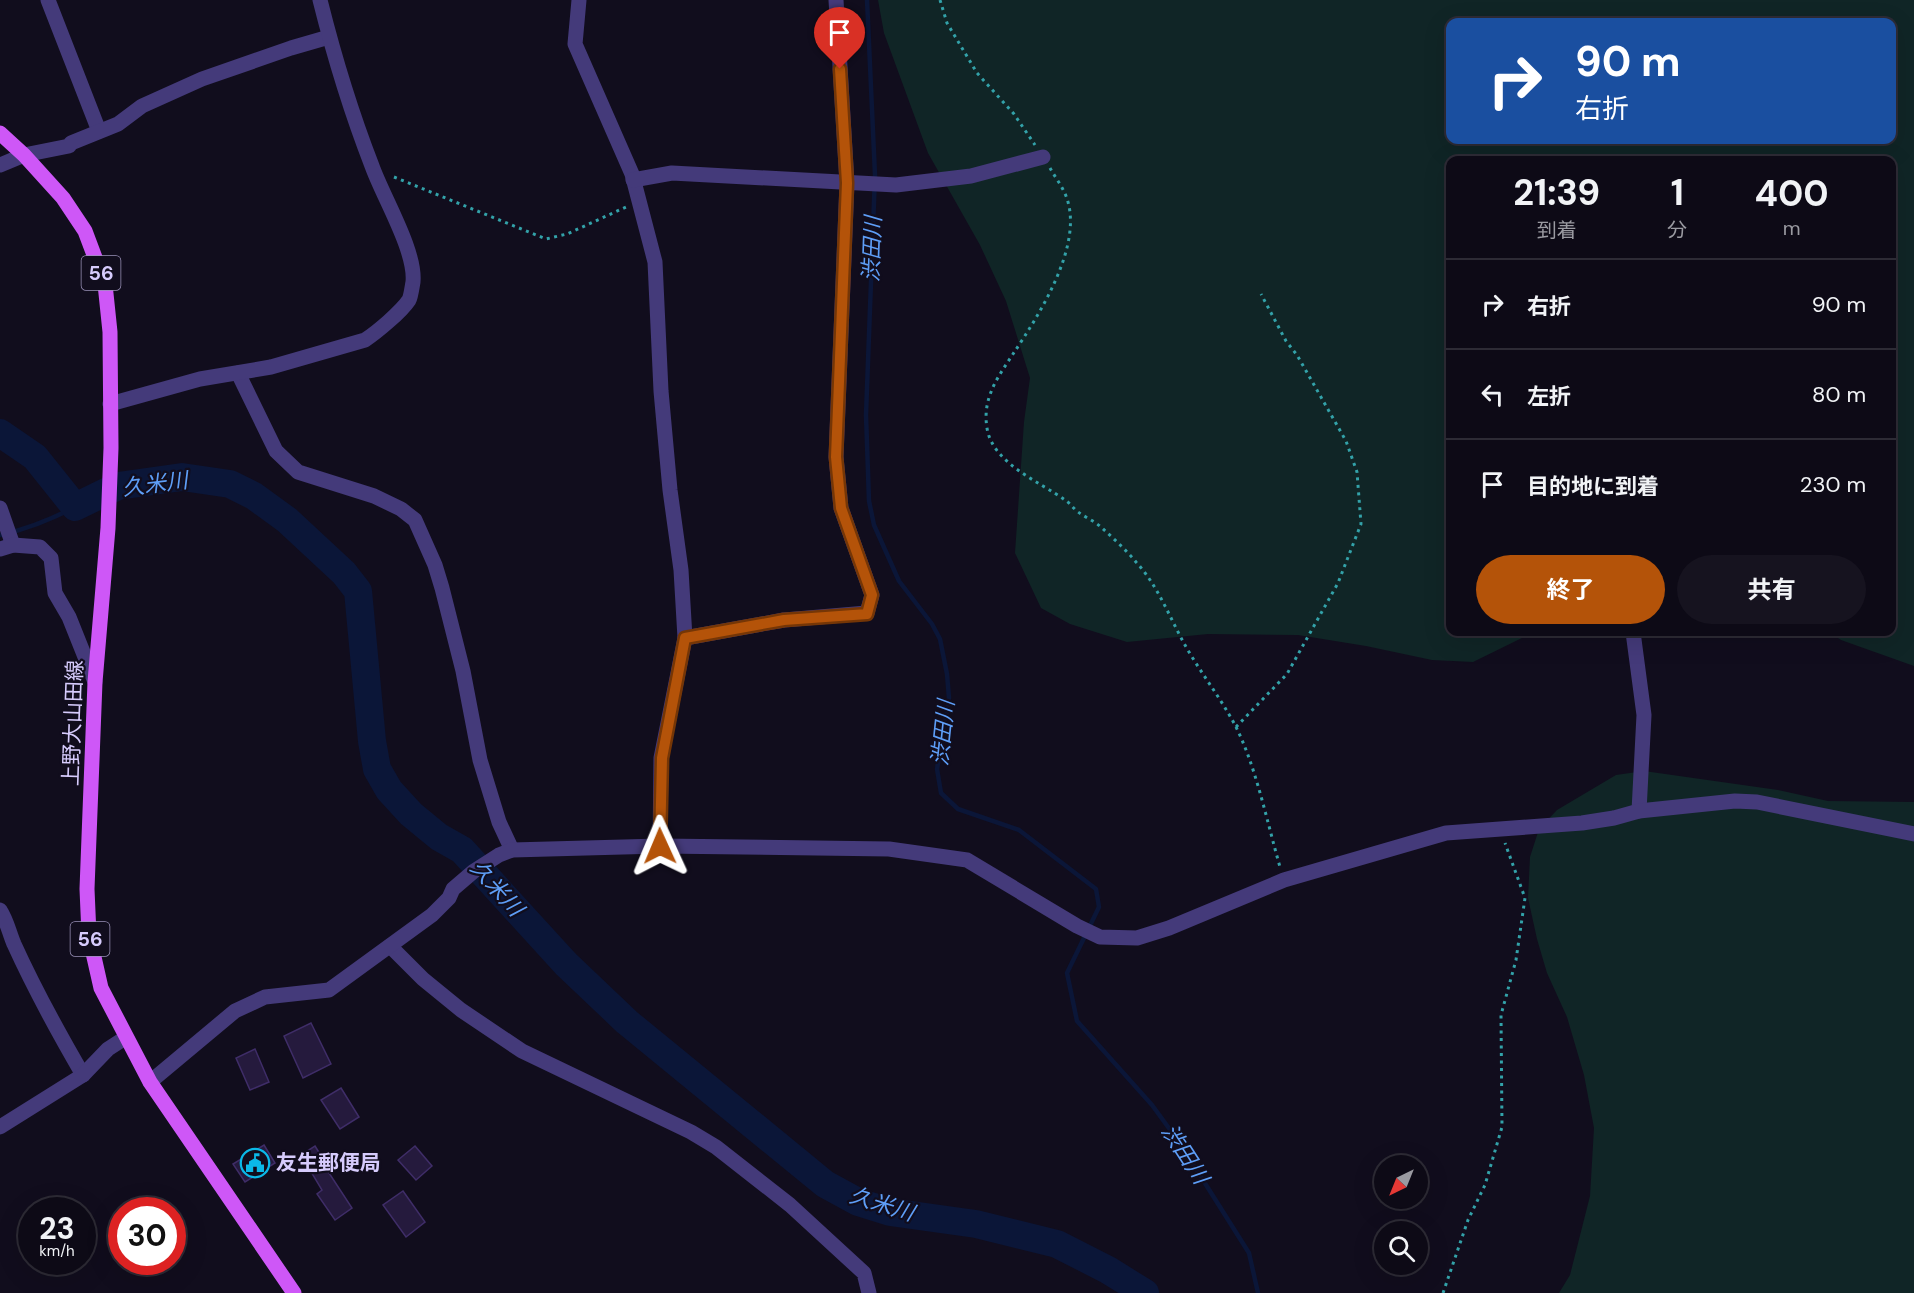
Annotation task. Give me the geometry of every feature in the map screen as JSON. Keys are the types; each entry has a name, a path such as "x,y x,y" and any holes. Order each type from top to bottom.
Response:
{"main road":[{"name":"上野大山田線","path":"0,133 24,155 63,198 84,231 105,285 110,332 111,448 108,528 95,682 87,890 89,935 101,988 125,1038 150,1082 294,1293"}],"street":[{"path":"48,0 99,131"},
{"path":"110,404 200,379 271,367 365,340 376,333 409,299 413,282 412,267 394,214 372,168 329,37 320,0"},
{"path":"579,0 574,44 633,180 655,262 662,391 670,490 681,570 685,638 662,758 660,846"},
{"path":"685,638 784,620 867,614 872,595 841,508 836,457 852,184 836,0"},
{"path":"0,165 24,155 69,146 71,143 118,124 142,106 202,79 329,37"},
{"path":"633,180 672,173 896,185 971,176 1043,157"},
{"path":"238,373 276,451 298,472 374,496 401,509 415,520 435,565 442,588 463,671 480,760 506,852"},
{"path":"0,508 6,547 40,546 51,558 55,593 69,617 95,682"},
{"path":"1634,636 1644,715 1639,811"},
{"path":"150,1082 235,1011 266,997 329,990 432,915 453,889 506,852 660,846 889,849 967,860 1077,926 1100,937 1137,938 1169,928 1284,880 1446,833 1582,823 1639,811 1735,801 1757,802 1914,834"},
{"path":"0,910 8,922 15,945 59,1035 83,1075"},
{"path":"390,946 423,979 461,1010 522,1051 671,1122 716,1147 790,1205 864,1273 869,1293"},
{"path":"0,1127 83,1075 108,1049 125,1038"}],"path":[{"path":"940,0 947,23 976,73 1014,114 1043,157 1066,197 1071,227 1067,250 1056,281 987,398 987,429 995,446 1016,470 1065,500 1078,512 1100,526 1137,563 1160,596 1188,651 1236,727 1252,770 1284,880"},
{"path":"372,168 546,239 567,234 639,201"},
{"path":"1236,727 1287,674 1338,583 1361,524 1357,472 1346,441 1297,355 1286,341 1262,294"},
{"path":"1443,1293 1468,1220 1485,1185 1502,1126 1501,1015 1516,960 1525,898 1501,830"}],"green space":[{"path":"878,0 1914,0 1914,666 1835,636 1896,636 1896,156 1446,156 1446,636 1526,636 1473,662 1432,660 1298,635 1208,634 1127,642 1070,624 1041,608 1015,553 1024,422 1030,378 1006,301 980,245 928,153 884,33"},
{"path":"1644,771 1778,790 1828,801 1914,802 1914,1293 1559,1293 1570,1275 1590,1196 1594,1128 1584,1075 1567,1017 1547,973 1537,939 1528,898 1530,857 1539,829 1557,810 1616,775"}],"building":[{"path":"311,1023 331,1064 303,1078 284,1036"},
{"path":"255,1049 269,1082 250,1090 236,1058"},
{"path":"341,1088 359,1117 340,1129 321,1100"},
{"path":"264,1145 275,1163 245,1182 233,1164"},
{"path":"315,1146 331,1172 329,1173 352,1208 335,1220 317,1194 322,1190 301,1155"},
{"path":"415,1146 432,1166 416,1180 398,1160"},
{"path":"403,1191 425,1222 406,1237 383,1205"}],"waterway":[{"name":"渋田川","path":"867,0 875,175 866,415 869,501 874,525 899,581 932,624 940,639 949,698 937,769 941,793 958,809 1019,830 1096,889 1099,907 1067,973 1077,1021 1152,1105 1179,1142 1249,1253 1258,1293"},
{"name":"久米川","path":"0,433 35,457 75,507 118,486 182,477 230,484 254,496 287,520 344,573 358,591 372,741 377,769 389,790 411,814 439,837 462,850 566,964 627,1022 825,1184 858,1202 890,1212 976,1224 1057,1244 1108,1270 1145,1293"},
{"path":"0,535 39,524 75,507"}],"place":[{"name":"友生郵便局","path":"255,1163"}],"route":[{"path":"660,846 662,758 685,638 784,620 867,614 872,595 841,508 836,457 847,183 840,69"}]}
